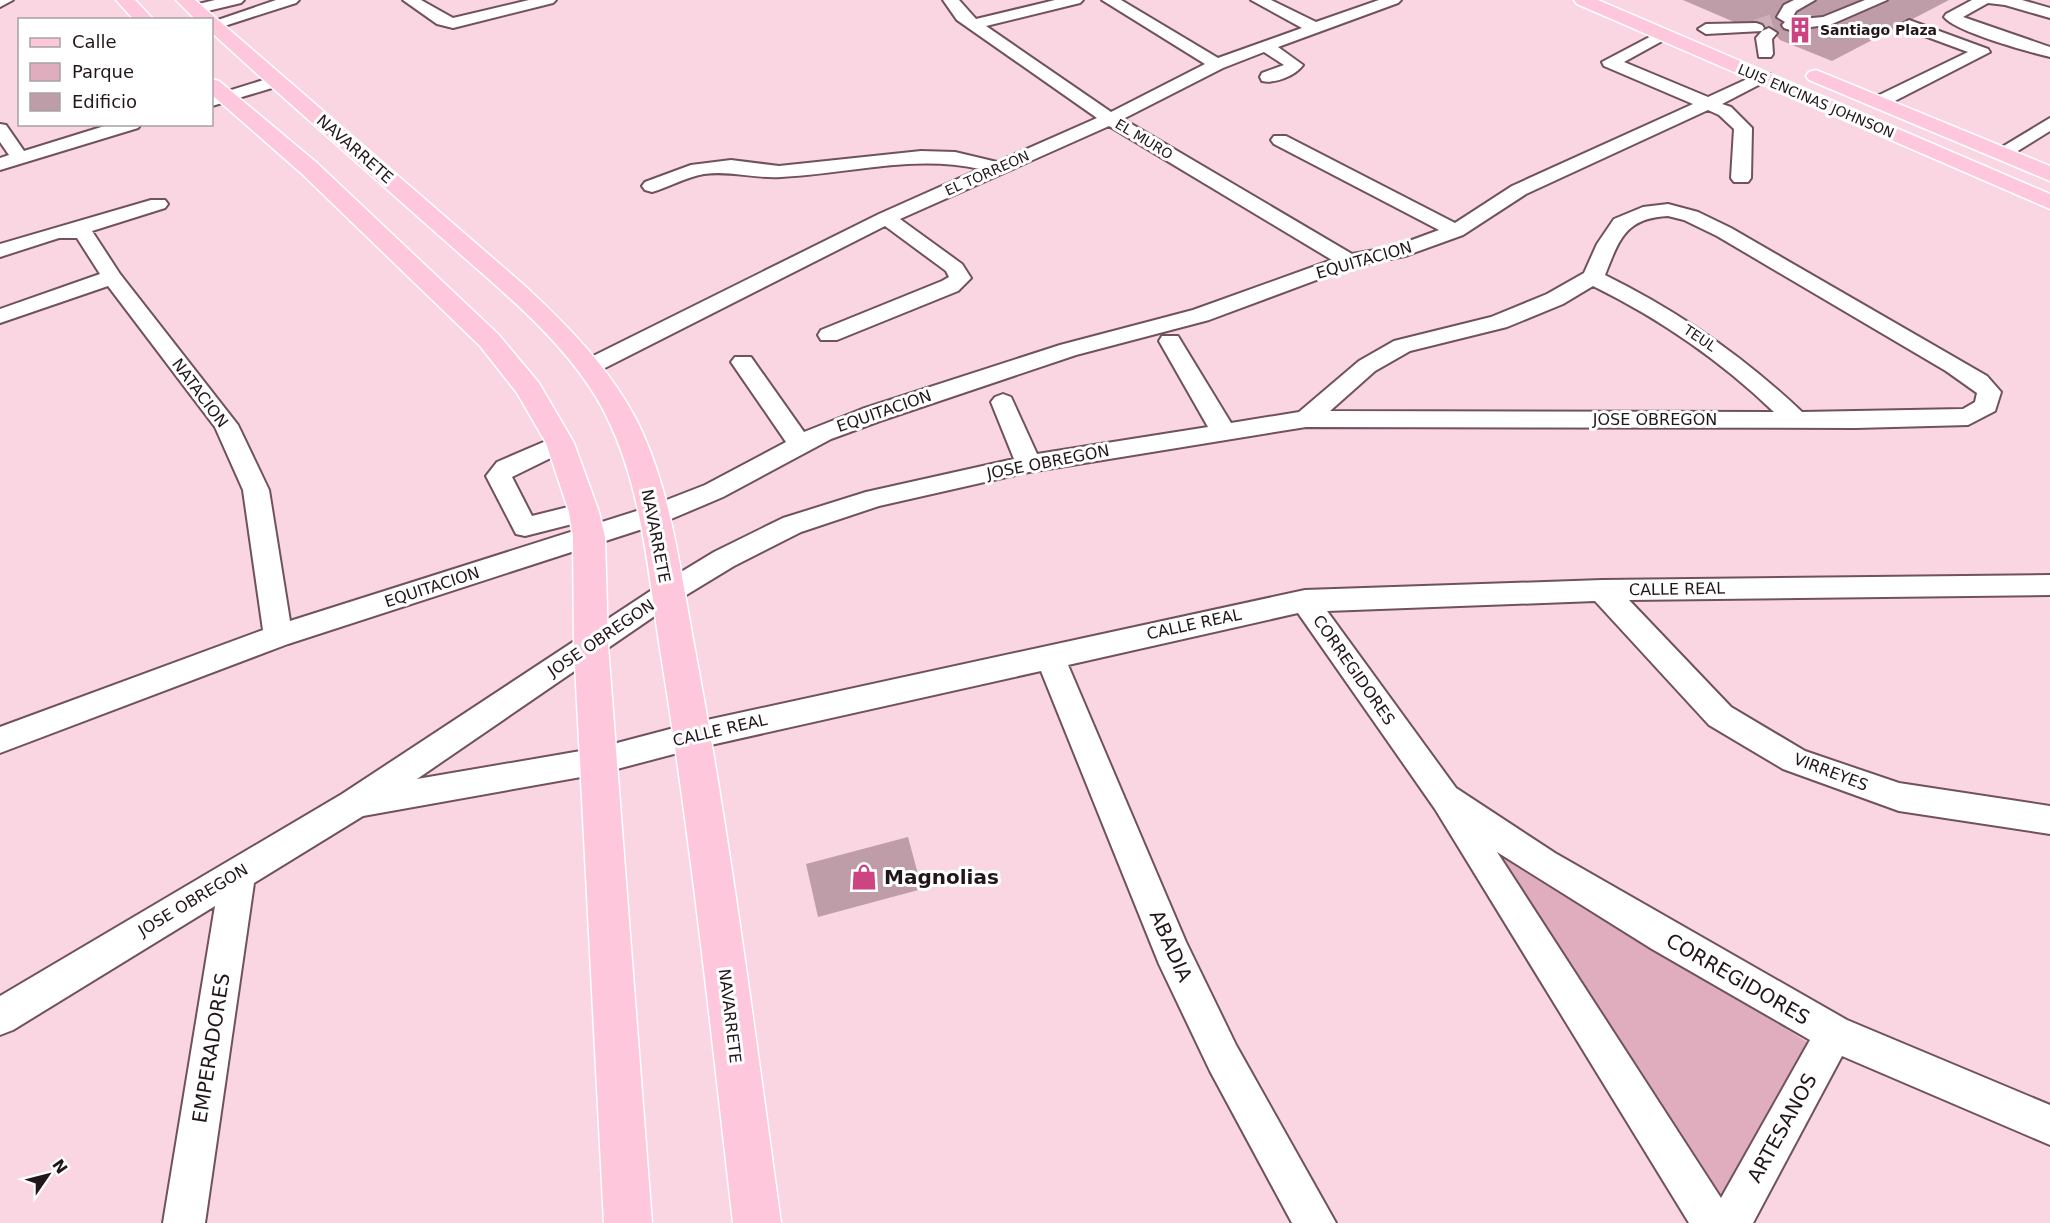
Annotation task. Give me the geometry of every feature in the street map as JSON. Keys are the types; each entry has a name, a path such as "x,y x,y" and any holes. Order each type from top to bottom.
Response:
{"main road":[{"path":"125,0 143,18"},
{"name":"LUIS ENCINAS JOHNSON","path":"1582,0 2050,202"},
{"name":"LUIS ENCINAS JOHNSON","path":"1686,21 2050,174"},
{"name":"NAVARRETE","path":"213,26 276,81 390,200 544,319 589,367 610,398 637,450 656,515 693,736 757,1223"},
{"path":"1764,78 1783,77 1806,80 1851,91"},
{"path":"216,94 309,168 489,340 529,389 560,443 586,525 591,645 628,1223"},
{"path":"309,168 338,171 366,198 390,200"}],"street":[{"path":"0,2 5,0"},
{"path":"202,16 236,0"},
{"path":"202,16 291,0"},
{"path":"411,0 443,21 464,22 548,0"},
{"name":"EL MURO","path":"951,0 963,16 973,24 1110,119 1349,261"},
{"path":"973,24 1075,0"},
{"path":"1110,0 1216,64"},
{"path":"1259,0 1315,28"},
{"name":"EL TORREON","path":"589,367 885,218 1110,119 1216,64 1393,0"},
{"path":"1765,54 1764,38 1781,20 1807,0"},
{"path":"1706,29 1781,20 1826,21 1879,0"},
{"path":"1983,0 1952,17 1966,25 2050,52"},
{"path":"1994,0 2044,4"},
{"path":"1879,102 1982,52 1909,25"},
{"path":"1665,35 1610,62 1725,111 1743,128 1741,178"},
{"path":"1265,46 1295,64 1287,71 1268,76"},
{"name":"EQUITACION","path":"0,740 278,636 586,525 656,515 714,491 800,444 871,414 1068,350 1201,315 1349,261 1398,252 1456,231 1519,190 1764,78"},
{"path":"216,94 276,81"},
{"path":"2001,153 2050,123"},
{"path":"0,164 125,126"},
{"path":"0,129 20,158"},
{"path":"1280,140 1456,231"},
{"path":"652,186 698,170 731,166 779,172 874,160 921,157 955,158 999,168"},
{"path":"0,251 158,204"},
{"name":"JOSE OBREGON","path":"0,1017 354,804 668,593 724,559 792,525 875,498 1029,464 1306,419 1794,418 1856,420 1968,417 1986,406 1989,392 1978,381 1724,232 1691,216 1668,210 1650,211 1621,223 1607,244 1593,277"},
{"path":"829,335 950,286 960,278 955,268 885,218"},
{"name":"NATACION","path":"65,231 84,234 112,277 226,425 256,490 278,636"},
{"path":"0,316 112,277"},
{"path":"1306,419 1367,366 1402,346 1499,322 1555,299 1593,277"},
{"name":"TEUL","path":"1593,277 1648,304 1715,348 1761,386 1794,418"},
{"path":"1170,341 1223,431"},
{"path":"743,362 800,444"},
{"path":"1003,402 1029,464"},
{"path":"560,443 506,468 499,476 525,527 586,525"},
{"name":"CALLE REAL","path":"354,804 598,760 693,736 1305,601 1602,590 2050,585"},
{"name":"VIRREYES","path":"1602,590 1720,716 1794,760 1899,797 2050,820"},
{"name":"CORREGIDORES","path":"1305,601 1444,798 1713,1223"},
{"name":"ABADIA","path":"1050,657 1172,952 1223,1058 1316,1223"},
{"name":"CORREGIDORES","path":"1444,798 1543,864 1665,938 1834,1033 2050,1125"},
{"name":"EMPERADORES","path":"184,1223 238,873"},
{"name":"ARTESANOS","path":"1730,1223 1834,1033"}],"green space":[{"path":"1489,846 1812,1045 1717,1202"}],"building":[{"name":"Santiago Plaza","path":"1683,0 1949,0 1832,61 1780,40 1776,35 1741,25"},
{"name":"Magnolias","path":"908,837 922,889 818,917 806,864"}],"tunnel":[{"path":"1756,28 1778,21"}],"place":[{"name":"Santiago Plaza","path":"1800,30"},
{"name":"Magnolias","path":"864,877"}]}
